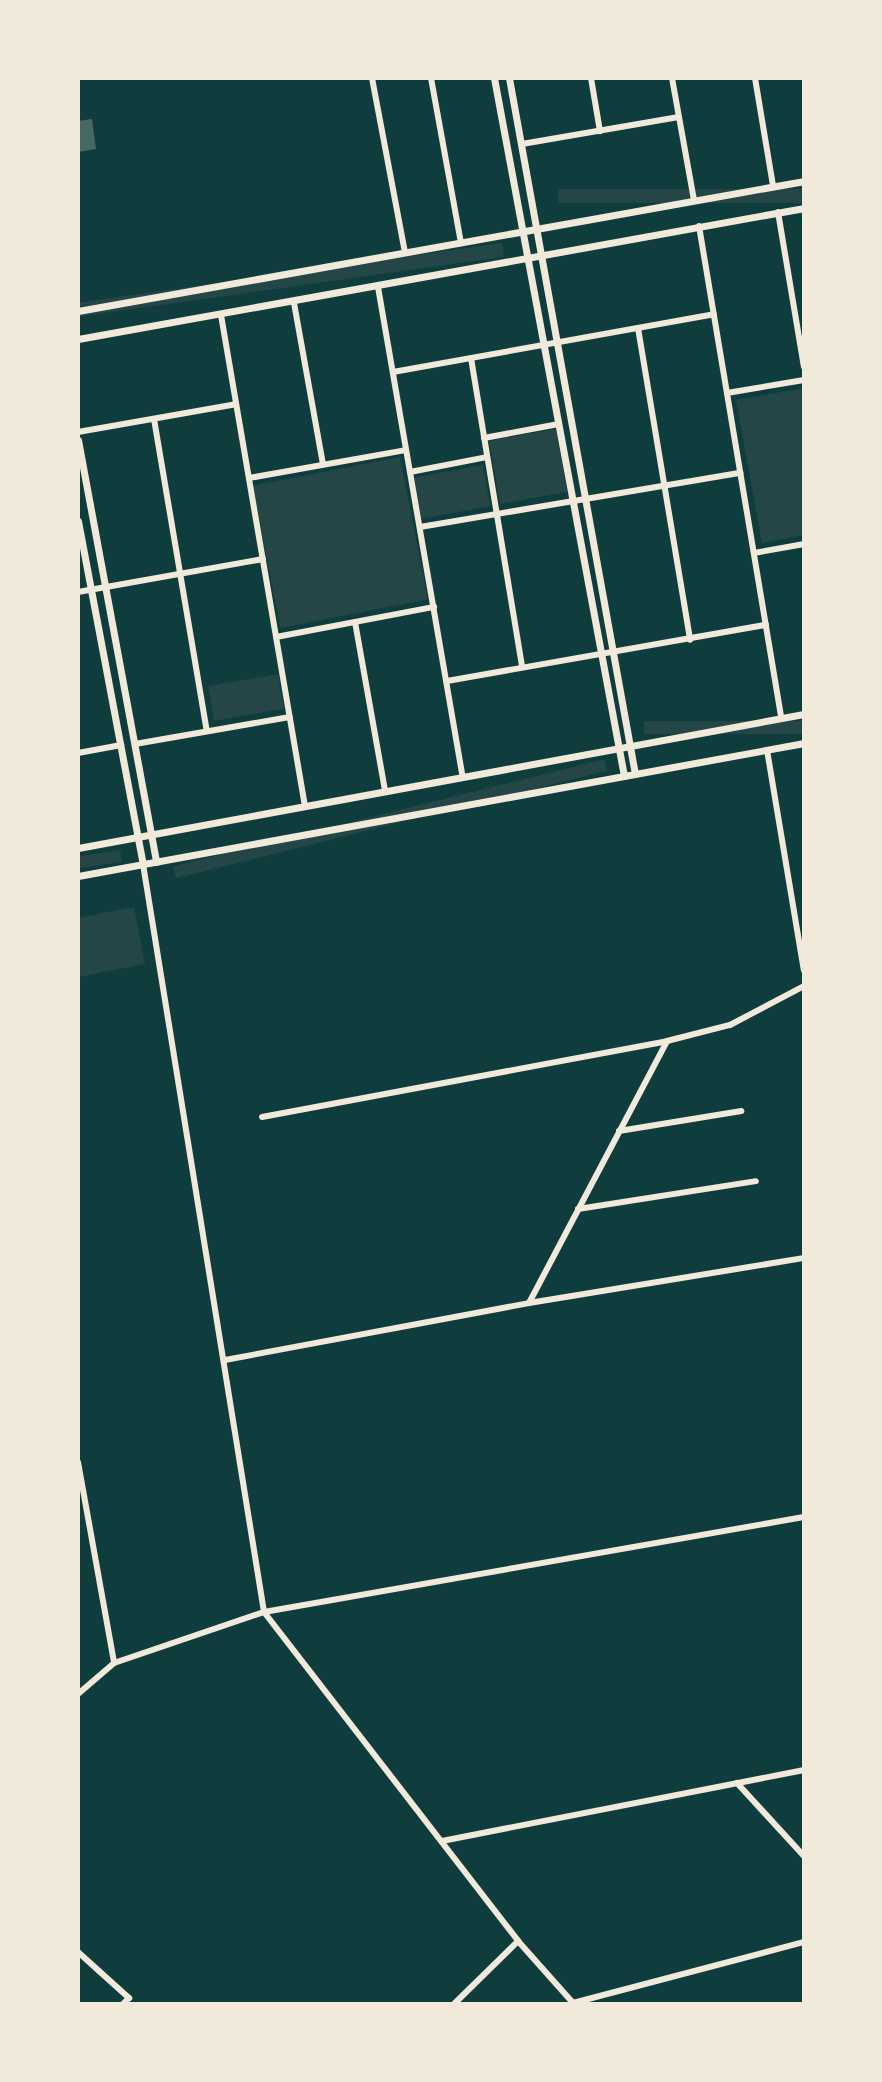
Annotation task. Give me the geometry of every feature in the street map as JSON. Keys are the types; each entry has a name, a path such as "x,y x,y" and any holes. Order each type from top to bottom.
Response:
{"street":[{"path":"372,78 405,252"},
{"path":"431,78 461,243"},
{"path":"494,78 546,344 624,776"},
{"path":"509,78 635,774"},
{"path":"591,78 600,131"},
{"path":"672,78 694,200"},
{"path":"755,78 773,186"},
{"path":"522,144 679,117"},
{"path":"78,311 804,181"},
{"path":"78,339 294,303 804,208"},
{"path":"778,212 804,367"},
{"path":"699,226 781,718"},
{"path":"378,287 463,777"},
{"path":"294,303 323,464"},
{"path":"393,372 714,314"},
{"path":"221,315 305,806"},
{"path":"638,328 690,640"},
{"path":"471,358 522,667"},
{"path":"727,393 804,380"},
{"path":"78,432 236,404"},
{"path":"154,419 207,731"},
{"path":"484,438 559,424"},
{"path":"78,440 156,862"},
{"path":"249,478 406,450"},
{"path":"410,472 487,457"},
{"path":"420,527 740,473"},
{"path":"78,521 143,864 264,1612 518,1941 573,2003 804,1942"},
{"path":"754,553 804,544"},
{"path":"78,592 263,559"},
{"path":"276,637 434,607"},
{"path":"355,622 385,791"},
{"path":"447,681 602,657 766,625"},
{"path":"78,848 804,714"},
{"path":"135,744 290,717"},
{"path":"78,876 804,743"},
{"path":"78,753 121,745"},
{"path":"767,750 804,970"},
{"path":"262,1117 667,1041 730,1025 804,986"},
{"path":"529,1303 667,1041"},
{"path":"619,1131 741,1111"},
{"path":"578,1209 756,1181"},
{"path":"225,1360 529,1303 804,1258"},
{"path":"78,1462 114,1663"},
{"path":"78,1694 114,1663 264,1612 804,1517"},
{"path":"442,1841 804,1770"},
{"path":"737,1783 804,1856"},
{"path":"454,2004 518,1941"},
{"path":"78,1961 82,1953 129,1998 123,2004"}],"shaded area":[{"path":"558,189 804,189 804,203 558,203"},
{"path":"502,243 504,257 78,317 78,303"},
{"path":"804,388 804,535 762,543 736,400"},
{"path":"556,429 567,492 500,504 489,441"},
{"path":"400,457 428,599 280,628 253,486"},
{"path":"483,465 490,506 421,519 414,477"},
{"path":"278,674 284,708 214,721 208,686"},
{"path":"644,721 804,721 804,734 644,734"},
{"path":"604,759 607,771 176,878 173,866"},
{"path":"120,850 122,862 79,869 78,857"},
{"path":"134,907 145,964 78,977 78,918"}],"building":[{"path":"92,119 96,149 78,152 78,121"}]}
